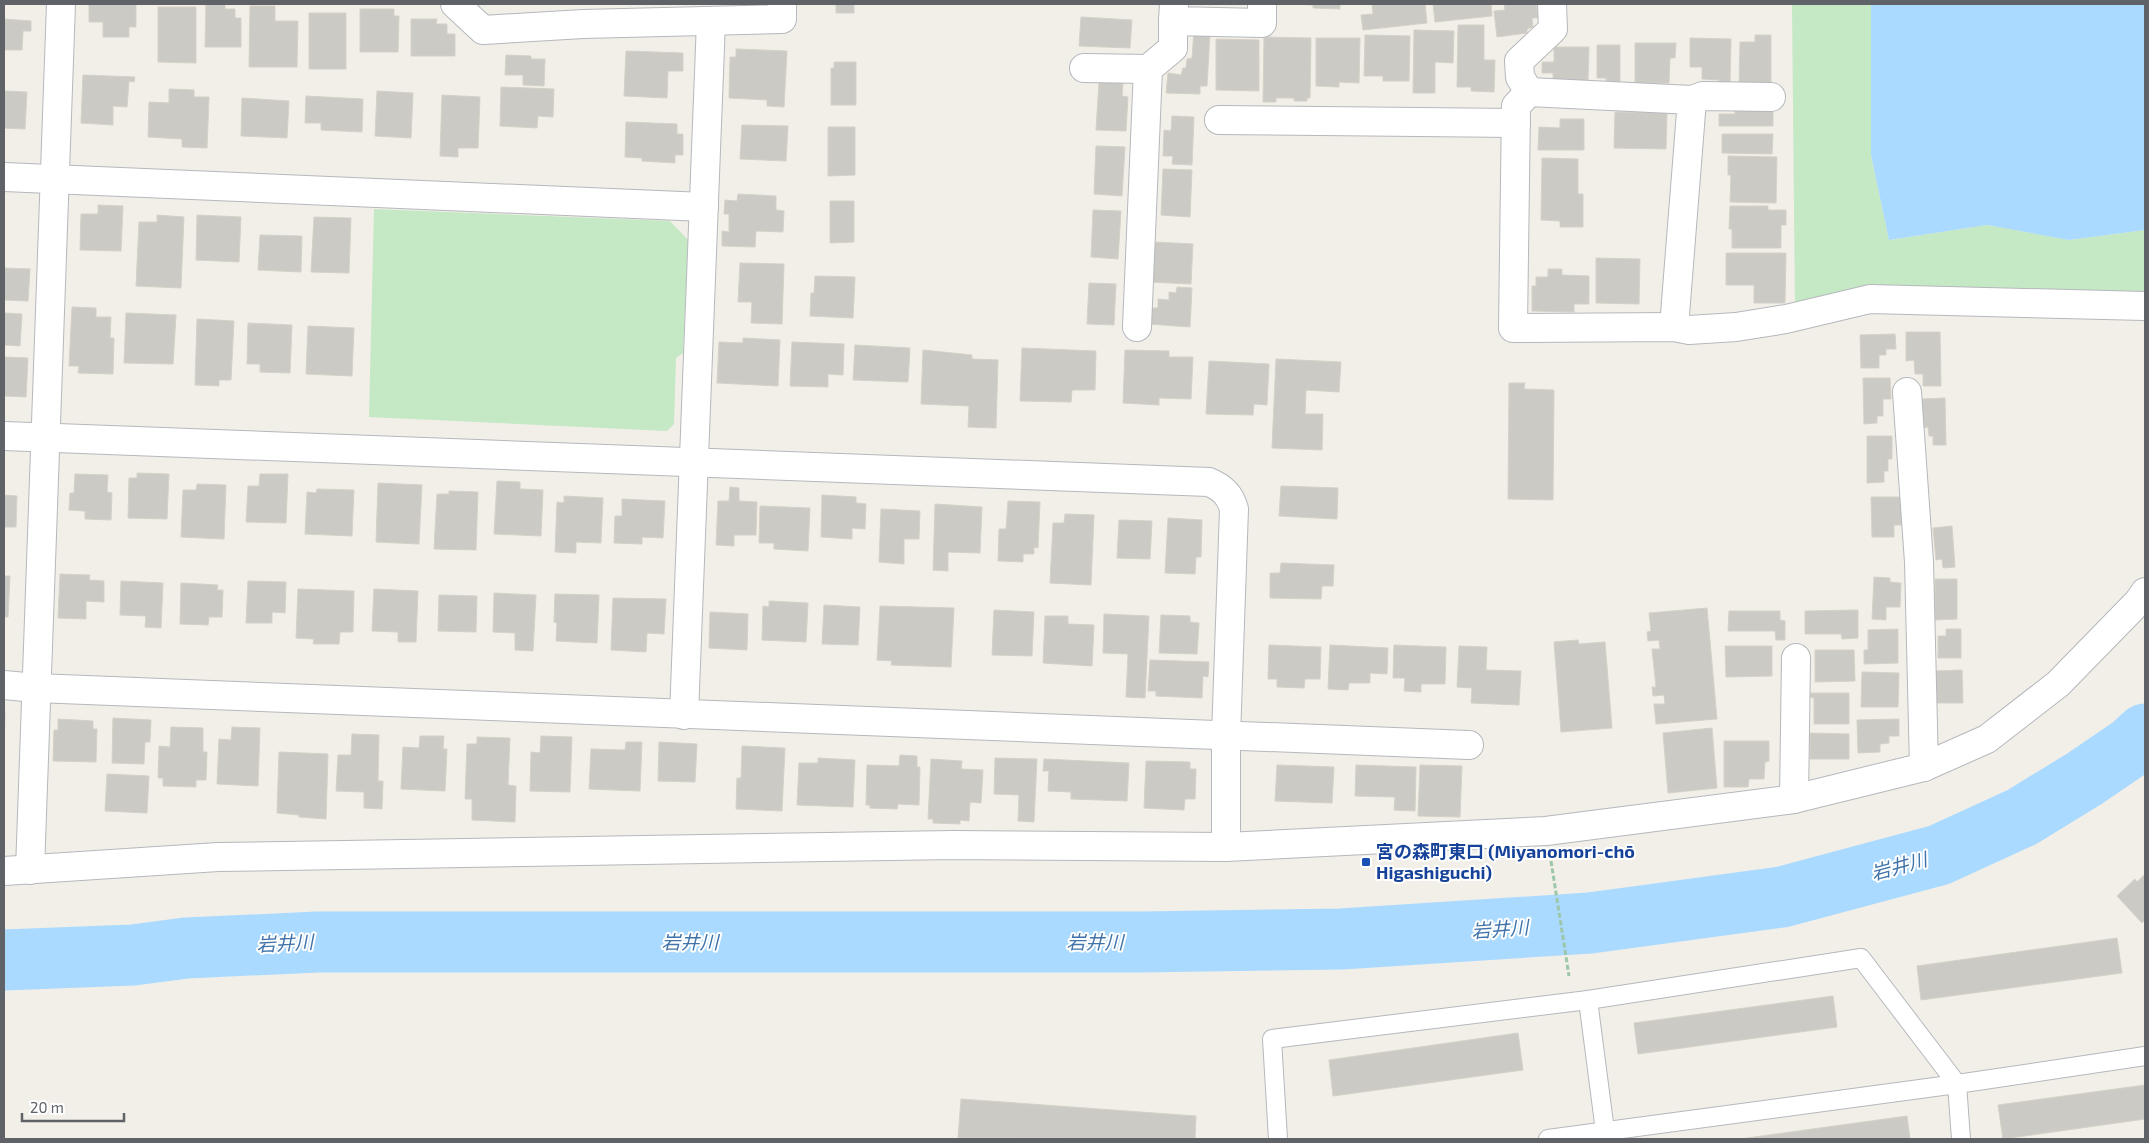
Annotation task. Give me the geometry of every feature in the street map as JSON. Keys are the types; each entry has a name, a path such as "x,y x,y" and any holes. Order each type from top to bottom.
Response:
{"street":[{"path":"30,870 62,4"},
{"path":"455,4 483,30 584,14 711,21 782,19 782,4"},
{"path":"1084,68 1148,69 1173,48 1174,12 1262,23 1262,4"},
{"path":"1529,92 1520,77 1519,61 1553,29 1552,4"},
{"path":"684,715 711,21"},
{"path":"1137,327 1148,69"},
{"path":"1771,97 1703,96 1692,100 1529,92 1516,106 1513,328 1674,327 1689,330 1736,327 1786,319 1870,300 2145,306"},
{"path":"1674,327 1692,100"},
{"path":"1219,120 1516,123"},
{"path":"4,177 704,207"},
{"path":"1907,392 1919,562 1924,767"},
{"path":"4,436 1210,482 1218,486 1232,500 1234,509 1226,736 1226,847"},
{"path":"4,870 30,870 218,856 953,845 1226,847 1546,831 1794,799 1924,767 1987,739 2058,684 2138,602 2145,592"},
{"path":"1794,799 1796,658"},
{"path":"4,685 36,688 684,715 1469,745"}],"lane":[{"path":"1278,1139 1272,1039 1588,1000 1861,958 1957,1084 1961,1139"},
{"path":"1588,1000 1605,1131"},
{"path":"1548,1139 1957,1084 2145,1056"}],"path":[{"path":"1550,855 1569,978"}],"green space":[{"path":"1792,4 1871,4 1871,155 1889,240 1987,225 2069,240 2145,230 2145,298 1795,309"},
{"path":"374,209 670,221 688,240 683,353 676,358 674,424 667,431 369,417"}],"water":[{"path":"1871,4 2145,4 2145,230 2069,240 1987,225 1889,240 1871,155"}],"building":[{"path":"89,4 136,4 136,27 129,27 129,37 103,37 103,22 89,22"},
{"path":"206,4 225,4 225,9 235,9 235,18 241,18 241,47 205,47"},
{"path":"836,4 854,4 854,13 836,13"},
{"path":"1293,4 1340,4 1340,9 1313,8 1313,5"},
{"path":"1372,4 1425,4 1427,23 1363,30 1361,15 1373,14"},
{"path":"1433,4 1491,4 1492,16 1435,22"},
{"path":"1504,4 1536,4 1538,18 1532,18 1533,27 1527,29 1527,33 1497,37 1494,11 1505,10"},
{"path":"250,6 275,6 275,21 298,21 297,67 249,67"},
{"path":"158,7 196,7 196,63 158,62"},
{"path":"360,9 394,9 394,16 399,16 398,52 360,52"},
{"path":"309,13 346,13 346,69 309,69"},
{"path":"1081,17 1132,20 1130,48 1079,46"},
{"path":"4,19 31,21 31,31 23,31 22,50 4,50"},
{"path":"411,19 437,19 436,24 447,24 447,34 455,34 455,56 411,56"},
{"path":"1458,25 1484,25 1484,60 1495,60 1494,92 1471,91 1471,87 1457,87"},
{"path":"1414,30 1454,31 1453,63 1435,62 1435,93 1413,93"},
{"path":"1194,31 1210,33 1207,86 1200,86 1200,94 1166,93 1168,73 1181,75 1183,68 1186,68 1187,59 1192,58"},
{"path":"1365,35 1410,36 1409,81 1383,81 1383,76 1364,76"},
{"path":"1755,35 1771,35 1771,88 1739,87 1740,42 1755,42"},
{"path":"1264,37 1311,38 1310,98 1307,98 1307,101 1294,101 1294,98 1276,98 1276,102 1263,102"},
{"path":"1316,38 1360,38 1359,83 1339,82 1339,87 1316,86"},
{"path":"1690,38 1731,39 1730,84 1719,84 1719,80 1702,79 1702,67 1690,67"},
{"path":"1216,39 1259,40 1259,91 1216,90"},
{"path":"1635,43 1676,43 1675,58 1670,58 1669,83 1635,83"},
{"path":"1597,45 1620,45 1620,82 1606,81 1606,78 1597,78"},
{"path":"1554,47 1589,47 1588,81 1553,80 1553,73 1542,73 1542,62 1554,62"},
{"path":"736,49 787,51 784,107 767,106 767,100 729,98 730,57 736,57"},
{"path":"626,51 683,53 683,71 668,71 667,98 624,96"},
{"path":"506,55 531,56 531,59 545,59 544,86 523,85 523,75 505,75"},
{"path":"834,62 856,62 856,105 831,105 831,68 834,68"},
{"path":"83,75 135,77 134,82 129,81 127,107 113,106 113,125 81,123"},
{"path":"1099,82 1123,83 1122,96 1128,97 1126,131 1096,130"},
{"path":"501,87 554,89 553,117 538,116 537,128 500,126"},
{"path":"169,89 194,90 194,97 209,97 207,148 182,147 182,139 148,137 149,102 169,103"},
{"path":"4,91 27,92 25,129 4,128"},
{"path":"377,91 413,93 411,138 375,136"},
{"path":"442,95 480,97 478,148 458,148 458,157 440,156"},
{"path":"306,96 363,99 362,132 321,130 321,123 305,123"},
{"path":"242,98 289,101 287,138 241,136"},
{"path":"1735,107 1773,108 1773,126 1719,126 1719,114 1735,114"},
{"path":"1615,112 1667,113 1666,149 1614,148"},
{"path":"1172,116 1194,117 1192,165 1172,164 1173,156 1163,156 1164,130 1171,131"},
{"path":"1560,119 1584,119 1584,150 1538,150 1539,127 1560,128"},
{"path":"626,122 677,124 677,134 683,134 683,155 675,155 675,163 642,161 642,158 625,157"},
{"path":"742,125 788,126 786,161 740,159"},
{"path":"828,127 855,127 855,175 828,176"},
{"path":"1722,134 1773,134 1772,154 1722,153"},
{"path":"1096,146 1125,147 1122,196 1094,194"},
{"path":"1728,156 1777,157 1776,203 1730,202 1731,175 1728,175"},
{"path":"1542,158 1578,159 1578,194 1583,194 1583,227 1560,227 1560,221 1541,220"},
{"path":"1163,169 1192,170 1190,217 1161,215"},
{"path":"738,194 776,196 776,210 784,211 783,232 756,231 755,247 722,246 722,231 729,232 729,214 724,214 725,200 737,201"},
{"path":"830,201 854,201 854,242 830,243"},
{"path":"98,205 123,206 121,251 80,250 81,214 98,214"},
{"path":"1730,206 1768,206 1768,210 1786,210 1786,225 1781,225 1781,248 1732,248 1732,229 1729,229"},
{"path":"1093,210 1121,211 1118,259 1091,257"},
{"path":"157,215 184,217 181,288 136,286 139,222 157,222"},
{"path":"197,215 241,217 239,262 196,260"},
{"path":"314,217 351,218 349,273 311,272"},
{"path":"260,235 302,236 301,272 258,270"},
{"path":"1155,242 1193,244 1191,284 1148,282 1149,256 1154,256"},
{"path":"1726,253 1786,253 1785,303 1754,303 1754,285 1726,285"},
{"path":"1596,258 1640,259 1639,304 1596,303"},
{"path":"740,263 784,264 782,324 751,323 752,302 738,302"},
{"path":"4,268 30,269 28,301 4,300"},
{"path":"1548,269 1562,269 1562,275 1589,276 1589,304 1574,304 1574,312 1532,311 1532,286 1536,286 1536,277 1548,277"},
{"path":"815,276 855,277 853,318 810,316 811,293 814,293"},
{"path":"1089,283 1116,284 1114,325 1087,324"},
{"path":"1177,287 1192,288 1190,327 1148,324 1149,308 1158,308 1158,299 1169,300 1169,292 1176,293"},
{"path":"72,307 96,308 96,317 111,317 110,338 114,338 113,374 78,373 79,366 69,366"},
{"path":"4,313 22,314 20,346 4,345"},
{"path":"126,313 176,315 173,364 124,363"},
{"path":"197,319 234,321 231,380 219,380 219,386 195,385"},
{"path":"248,323 292,325 290,373 260,372 260,364 247,364"},
{"path":"308,326 354,328 352,376 306,374"},
{"path":"1906,332 1940,332 1941,386 1923,386 1923,374 1915,374 1914,360 1906,361"},
{"path":"1895,334 1896,349 1886,349 1886,355 1879,355 1879,368 1861,368 1860,335"},
{"path":"743,338 780,340 778,386 717,383 719,342 743,343"},
{"path":"792,342 844,344 843,375 828,374 828,387 790,386"},
{"path":"855,345 910,348 908,382 853,380"},
{"path":"1022,348 1096,351 1095,390 1072,390 1071,402 1020,401"},
{"path":"923,350 972,355 972,359 998,360 996,428 968,427 969,406 921,404"},
{"path":"1125,350 1169,351 1169,357 1193,357 1191,399 1159,398 1159,405 1123,403"},
{"path":"4,357 28,358 26,397 4,396"},
{"path":"1276,359 1341,362 1339,392 1306,390 1305,414 1323,414 1322,450 1272,448"},
{"path":"1209,361 1269,364 1267,405 1254,404 1253,415 1206,414"},
{"path":"1863,378 1890,378 1891,399 1883,399 1883,416 1877,416 1877,423 1864,424"},
{"path":"1509,383 1525,383 1524,389 1554,390 1553,500 1508,499"},
{"path":"1945,398 1946,445 1933,445 1933,436 1929,436 1928,427 1922,428 1922,399"},
{"path":"1867,436 1892,436 1892,459 1888,459 1888,471 1884,471 1884,482 1867,483"},
{"path":"137,473 169,474 167,519 128,518 129,478 137,478"},
{"path":"75,474 108,475 107,492 112,493 111,520 85,519 85,511 69,510 70,493 74,493"},
{"path":"260,474 288,474 286,523 246,522 248,486 259,486"},
{"path":"497,481 520,482 520,489 543,490 541,536 494,534"},
{"path":"378,483 422,485 419,544 376,542"},
{"path":"197,484 226,485 224,539 181,537 183,490 196,490"},
{"path":"1281,486 1338,488 1337,519 1279,516"},
{"path":"730,487 739,488 739,501 757,502 756,535 734,535 734,546 716,545 718,501 729,501"},
{"path":"317,489 354,490 352,536 305,534 307,492 316,493"},
{"path":"449,491 478,492 476,550 434,549 437,494 449,494"},
{"path":"4,495 17,496 16,527 4,527"},
{"path":"822,495 856,497 856,503 866,504 865,529 852,528 852,539 821,537"},
{"path":"564,496 603,498 601,543 576,542 576,553 555,552 557,502 564,503"},
{"path":"1871,497 1901,497 1902,525 1894,525 1894,537 1872,537"},
{"path":"622,499 665,501 663,538 642,537 642,544 614,543 615,516 622,516"},
{"path":"1008,501 1040,502 1038,548 1034,547 1034,554 1023,554 1023,562 998,561 999,529 1006,529"},
{"path":"935,504 982,507 980,553 948,552 948,571 933,570"},
{"path":"760,506 810,508 808,551 774,549 774,543 759,543"},
{"path":"881,509 920,511 919,539 904,539 904,564 879,562"},
{"path":"1065,514 1094,515 1091,585 1050,583 1053,523 1064,523"},
{"path":"1168,518 1202,520 1201,557 1196,557 1195,574 1165,573"},
{"path":"1119,520 1152,521 1150,559 1117,558"},
{"path":"1952,526 1955,567 1943,568 1942,559 1936,560 1933,528"},
{"path":"1281,563 1334,565 1333,586 1322,586 1321,599 1270,598 1270,573 1280,573"},
{"path":"60,574 90,575 89,580 104,581 104,602 86,601 86,619 58,618"},
{"path":"4,576 10,576 8,617 4,617"},
{"path":"1874,577 1890,578 1890,582 1901,583 1900,607 1886,607 1886,620 1872,619"},
{"path":"1935,579 1957,579 1957,619 1935,620"},
{"path":"121,581 163,583 161,628 145,627 146,616 120,615"},
{"path":"248,581 286,582 285,613 272,612 272,623 246,623"},
{"path":"181,583 218,585 217,590 223,590 222,617 209,617 208,625 180,624"},
{"path":"298,589 354,591 353,632 340,632 339,644 313,644 314,639 296,638"},
{"path":"374,589 418,591 416,642 398,642 398,632 372,631"},
{"path":"494,593 536,595 533,651 515,650 515,633 493,632"},
{"path":"555,594 599,595 597,643 556,641 557,623 554,622"},
{"path":"439,595 477,596 476,632 438,631"},
{"path":"613,598 666,599 664,634 647,633 646,652 611,650"},
{"path":"769,601 808,603 806,642 762,640 763,606 769,607"},
{"path":"824,605 860,607 858,645 822,644"},
{"path":"880,606 954,608 951,667 891,665 892,661 877,660"},
{"path":"1707,608 1717,719 1656,724 1654,704 1665,704 1664,695 1653,696 1652,687 1656,687 1652,649 1660,649 1659,640 1648,641 1647,632 1651,631 1649,613"},
{"path":"994,610 1034,612 1032,656 992,655"},
{"path":"1858,610 1858,638 1842,639 1841,634 1805,634 1805,611"},
{"path":"1729,611 1780,611 1780,620 1785,621 1785,640 1776,640 1775,631 1728,631"},
{"path":"710,612 748,614 747,650 709,648"},
{"path":"1104,614 1149,616 1145,698 1126,697 1128,654 1103,653"},
{"path":"1161,615 1190,616 1190,622 1199,623 1197,654 1159,653"},
{"path":"1045,616 1068,616 1068,624 1094,625 1092,666 1043,663"},
{"path":"1898,629 1898,663 1864,664 1864,650 1868,650 1868,630"},
{"path":"1946,629 1961,629 1961,658 1938,658 1938,636 1946,636"},
{"path":"1578,640 1579,644 1605,642 1612,728 1561,732 1554,642"},
{"path":"1269,645 1321,647 1320,679 1305,679 1304,688 1277,687 1277,679 1268,679"},
{"path":"1330,645 1388,648 1387,674 1370,673 1370,683 1349,683 1348,690 1328,689"},
{"path":"1394,645 1446,647 1445,684 1421,684 1421,692 1404,691 1405,678 1393,678"},
{"path":"1459,646 1487,647 1486,670 1521,671 1519,705 1471,703 1472,688 1457,687"},
{"path":"1725,646 1772,646 1772,676 1726,677"},
{"path":"1815,650 1854,650 1855,681 1815,682"},
{"path":"1150,660 1209,662 1208,677 1203,676 1202,698 1156,696 1156,691 1148,691"},
{"path":"1962,670 1963,703 1936,703 1935,671"},
{"path":"1862,672 1899,673 1898,707 1861,707"},
{"path":"1807,693 1849,693 1849,724 1814,724 1814,698 1807,696"},
{"path":"4,711 5,711 4,749"},
{"path":"113,718 151,720 150,742 145,742 144,764 112,763"},
{"path":"58,719 93,721 93,729 97,729 96,762 53,761 54,730 58,730"},
{"path":"1899,719 1899,736 1889,736 1889,743 1880,744 1880,752 1858,753 1857,720"},
{"path":"171,727 203,728 203,752 207,752 206,780 196,780 196,787 163,786 163,778 158,778 159,746 170,747"},
{"path":"232,727 260,728 258,786 217,784 219,739 231,740"},
{"path":"1712,728 1717,788 1668,793 1663,733"},
{"path":"1810,733 1849,734 1849,759 1810,759"},
{"path":"352,734 379,735 378,781 383,781 382,809 364,808 364,792 336,791 338,755 351,755"},
{"path":"420,736 444,736 443,749 447,749 445,791 401,789 403,747 419,748"},
{"path":"541,736 572,737 570,792 530,791 531,752 540,753"},
{"path":"477,737 510,738 508,785 516,786 515,822 472,820 472,799 465,799 467,744 477,744"},
{"path":"1724,741 1769,741 1769,761 1765,762 1764,779 1749,779 1748,787 1724,787"},
{"path":"626,742 642,742 640,791 589,789 591,749 625,750"},
{"path":"659,742 697,744 695,782 658,781"},
{"path":"742,746 785,748 782,811 736,809 737,778 741,778"},
{"path":"279,752 328,754 326,819 277,813"},
{"path":"900,755 917,756 917,767 920,767 919,805 898,804 897,809 870,808 870,805 866,805 867,765 899,766"},
{"path":"818,758 855,760 853,807 797,805 799,763 818,763"},
{"path":"995,758 1037,759 1034,822 1018,821 1019,795 994,794"},
{"path":"931,759 962,761 961,769 983,770 981,803 970,802 969,821 960,820 960,824 933,823 933,819 928,819"},
{"path":"1044,759 1129,763 1127,801 1071,799 1071,792 1048,791 1049,771 1043,771"},
{"path":"1146,761 1190,762 1190,769 1196,769 1195,799 1185,799 1184,810 1144,808"},
{"path":"1277,765 1334,767 1332,803 1275,801"},
{"path":"1356,765 1416,767 1415,811 1394,810 1395,797 1355,796"},
{"path":"1420,765 1462,766 1460,817 1418,816"},
{"path":"107,774 149,776 147,813 105,811"},
{"path":"2145,874 2145,920 2142,923 2117,896 2135,879 2137,882"},
{"path":"2117,938 2122,973 1921,1000 1917,966"},
{"path":"1833,996 1837,1027 1638,1054 1634,1023"},
{"path":"1518,1033 1523,1070 1333,1096 1329,1060"},
{"path":"2145,1085 2145,1119 2003,1139 1998,1105"},
{"path":"961,1099 1196,1116 1195,1139 958,1138"},
{"path":"1907,1116 1910,1139 1740,1139"}],"waterway":[{"name":"岩井川","path":"4,960 133,955 186,948 318,942 1141,942 1341,939 1590,923 1782,897 1939,855 2022,817 2084,779 2131,747 2145,734"}],"place":[{"name":"宮の森町東口 (Miyanomori-chō Higashiguchi)","path":"1366,862"}]}
